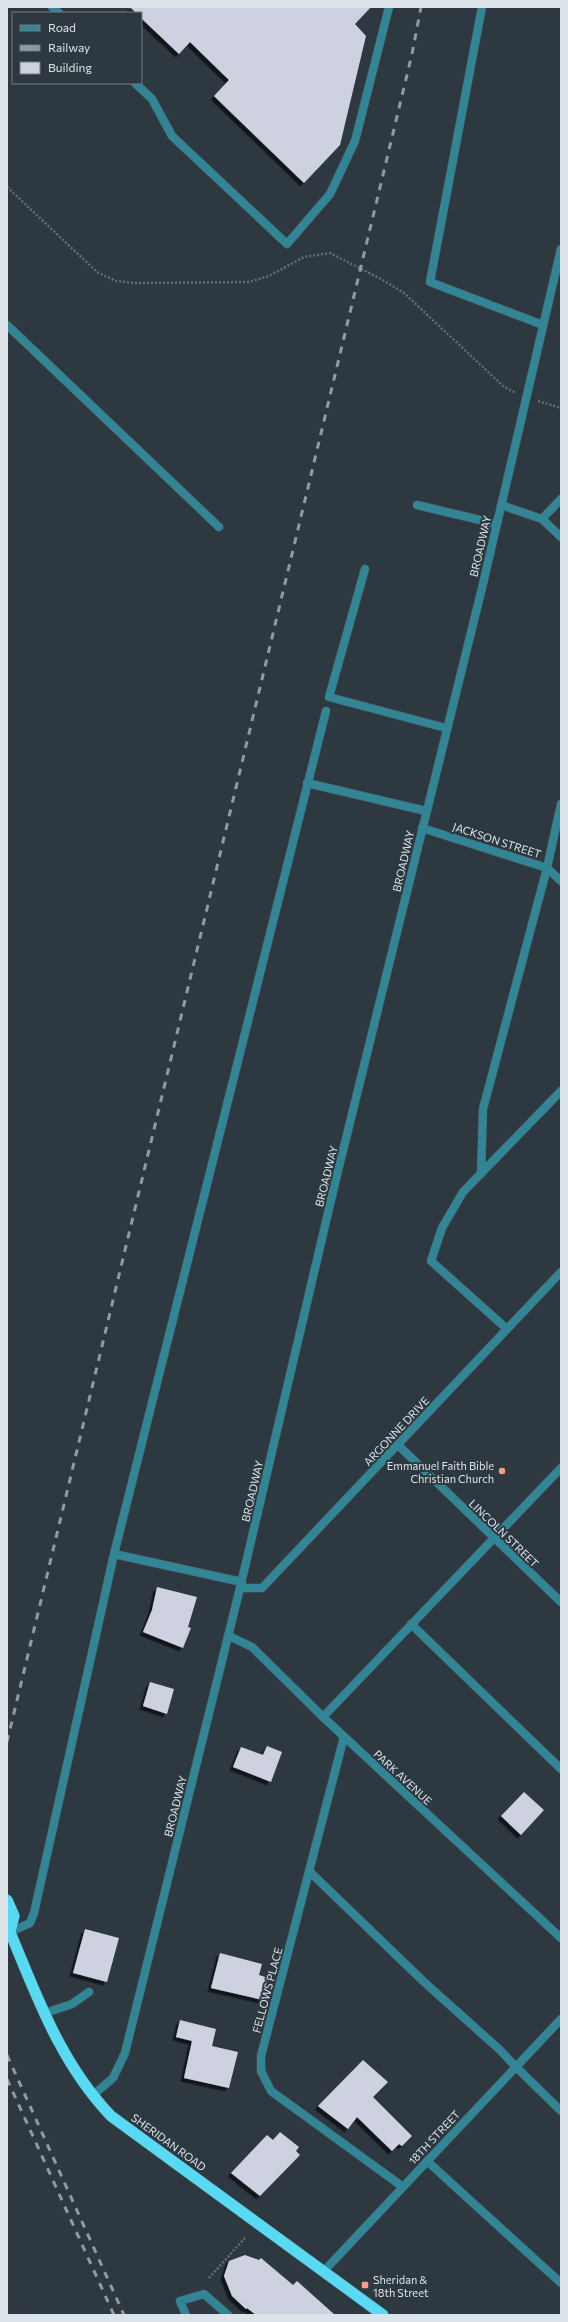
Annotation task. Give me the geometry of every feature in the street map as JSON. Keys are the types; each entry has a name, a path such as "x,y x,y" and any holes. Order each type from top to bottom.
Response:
{"highway":[{"path":"7,1900 14,1916 8,1931"},
{"name":"SHERIDAN ROAD","path":"8,1931 67,2059 92,2096 111,2116 132,2133 383,2315"}],"street":[{"path":"136,84 152,99 172,136 288,244 330,194 355,141 389,7"},
{"path":"482,7 430,282 543,325"},
{"name":"BROADWAY","path":"92,2096 113,2078 126,2053 229,1636 446,728 497,524 561,249"},
{"path":"7,325 219,527"},
{"path":"542,519 561,499"},
{"path":"501,504 542,519 561,538"},
{"path":"417,505 497,524"},
{"path":"365,569 330,697 446,728"},
{"path":"8,1931 30,1923 34,1912 114,1554 326,711"},
{"path":"307,783 426,811"},
{"path":"481,1174 483,1109 547,868 561,804"},
{"name":"JACKSON STREET","path":"422,828 547,868 561,881"},
{"path":"507,1329 431,1261 442,1228 463,1192 561,1091"},
{"name":"ARGONNE DRIVE","path":"114,1554 241,1585 262,1588 561,1272"},
{"name":"LINCOLN STREET","path":"398,1445 561,1602"},
{"path":"323,1717 561,1468"},
{"path":"411,1624 561,1769"},
{"name":"PARK AVENUE","path":"229,1636 252,1647 344,1737 561,1938"},
{"name":"FELLOWS PLACE","path":"344,1737 261,2056 261,2071 271,2091 402,2187"},
{"path":"309,1871 424,1981 500,2050 561,2111"},
{"path":"45,2013 72,2004 89,1992"},
{"name":"18TH STREET","path":"324,2271 561,2019"},
{"path":"427,2161 561,2283"},
{"path":"186,2315 180,2301 204,2294 228,2315"}],"path":[{"path":"7,187 98,272 116,281 134,283 249,282 269,276 304,257 330,253 381,279 404,293 503,386 515,392"},
{"path":"540,401 561,408"},
{"path":"209,2278 245,2238"}],"building":[{"path":"130,7 371,7 355,24 366,36 340,145 304,183 214,96 229,80 190,42 179,54 142,19 142,12 135,12"},
{"path":"157,1587 197,1597 188,1627 191,1628 183,1648 143,1632 152,1610"},
{"path":"150,1682 174,1689 167,1714 143,1706"},
{"path":"267,1746 282,1752 271,1782 233,1767 241,1747 263,1755"},
{"path":"524,1792 544,1810 521,1835 501,1816"},
{"path":"85,1929 119,1938 107,1982 73,1973"},
{"path":"220,1953 262,1964 259,1975 269,1978 263,2000 211,1988"},
{"path":"180,2020 216,2029 212,2046 238,2052 229,2088 184,2078 192,2041 176,2037"},
{"path":"363,2060 388,2082 373,2097 412,2136 402,2146 399,2144 392,2151 357,2117 348,2129 318,2106"},
{"path":"280,2132 299,2147 296,2151 300,2155 260,2196 231,2173 267,2135 273,2140"},
{"path":"245,2255 259,2260 261,2258 293,2285 297,2281 335,2315 256,2315 247,2308 246,2309 232,2296 224,2276 229,2261"}],"railway":[{"path":"7,1742 412,54 421,7"},
{"path":"7,2055 124,2315"},
{"path":"7,2079 114,2315"}],"place":[{"name":"Emmanuel Faith Bible Christian Church","path":"502,1471"},
{"name":"Sheridan & 18th Street","path":"365,2285"}]}
